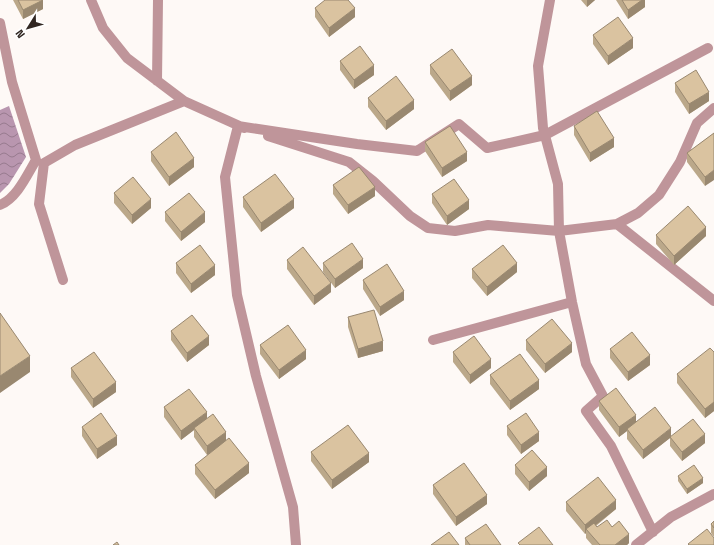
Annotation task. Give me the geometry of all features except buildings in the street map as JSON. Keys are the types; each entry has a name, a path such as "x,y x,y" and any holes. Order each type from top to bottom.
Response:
{"street":[{"path":"91,0 103,28 127,58 184,101 238,126 349,162 373,181 410,216 428,228 455,231 488,225 560,231 617,224 638,213 659,195 680,162 697,123 714,108"},
{"path":"157,81 158,0"},
{"path":"550,0 538,66 543,128 558,184 560,231 572,302 586,364 603,396 586,411 611,446 653,532"},
{"path":"0,23 12,82 36,160 7,202 0,205"},
{"path":"238,126 357,144 417,151 459,124 487,148 545,135 708,48"},
{"path":"63,280 39,204 44,164 74,145 184,101"},
{"path":"238,126 225,177 237,295 256,376 293,507 296,545"},
{"path":"617,224 714,301"},
{"path":"433,340 572,302"},
{"path":"636,545 671,518 714,494"}],"water":[{"path":"9,106 26,157 9,184 0,193 0,110"}]}
